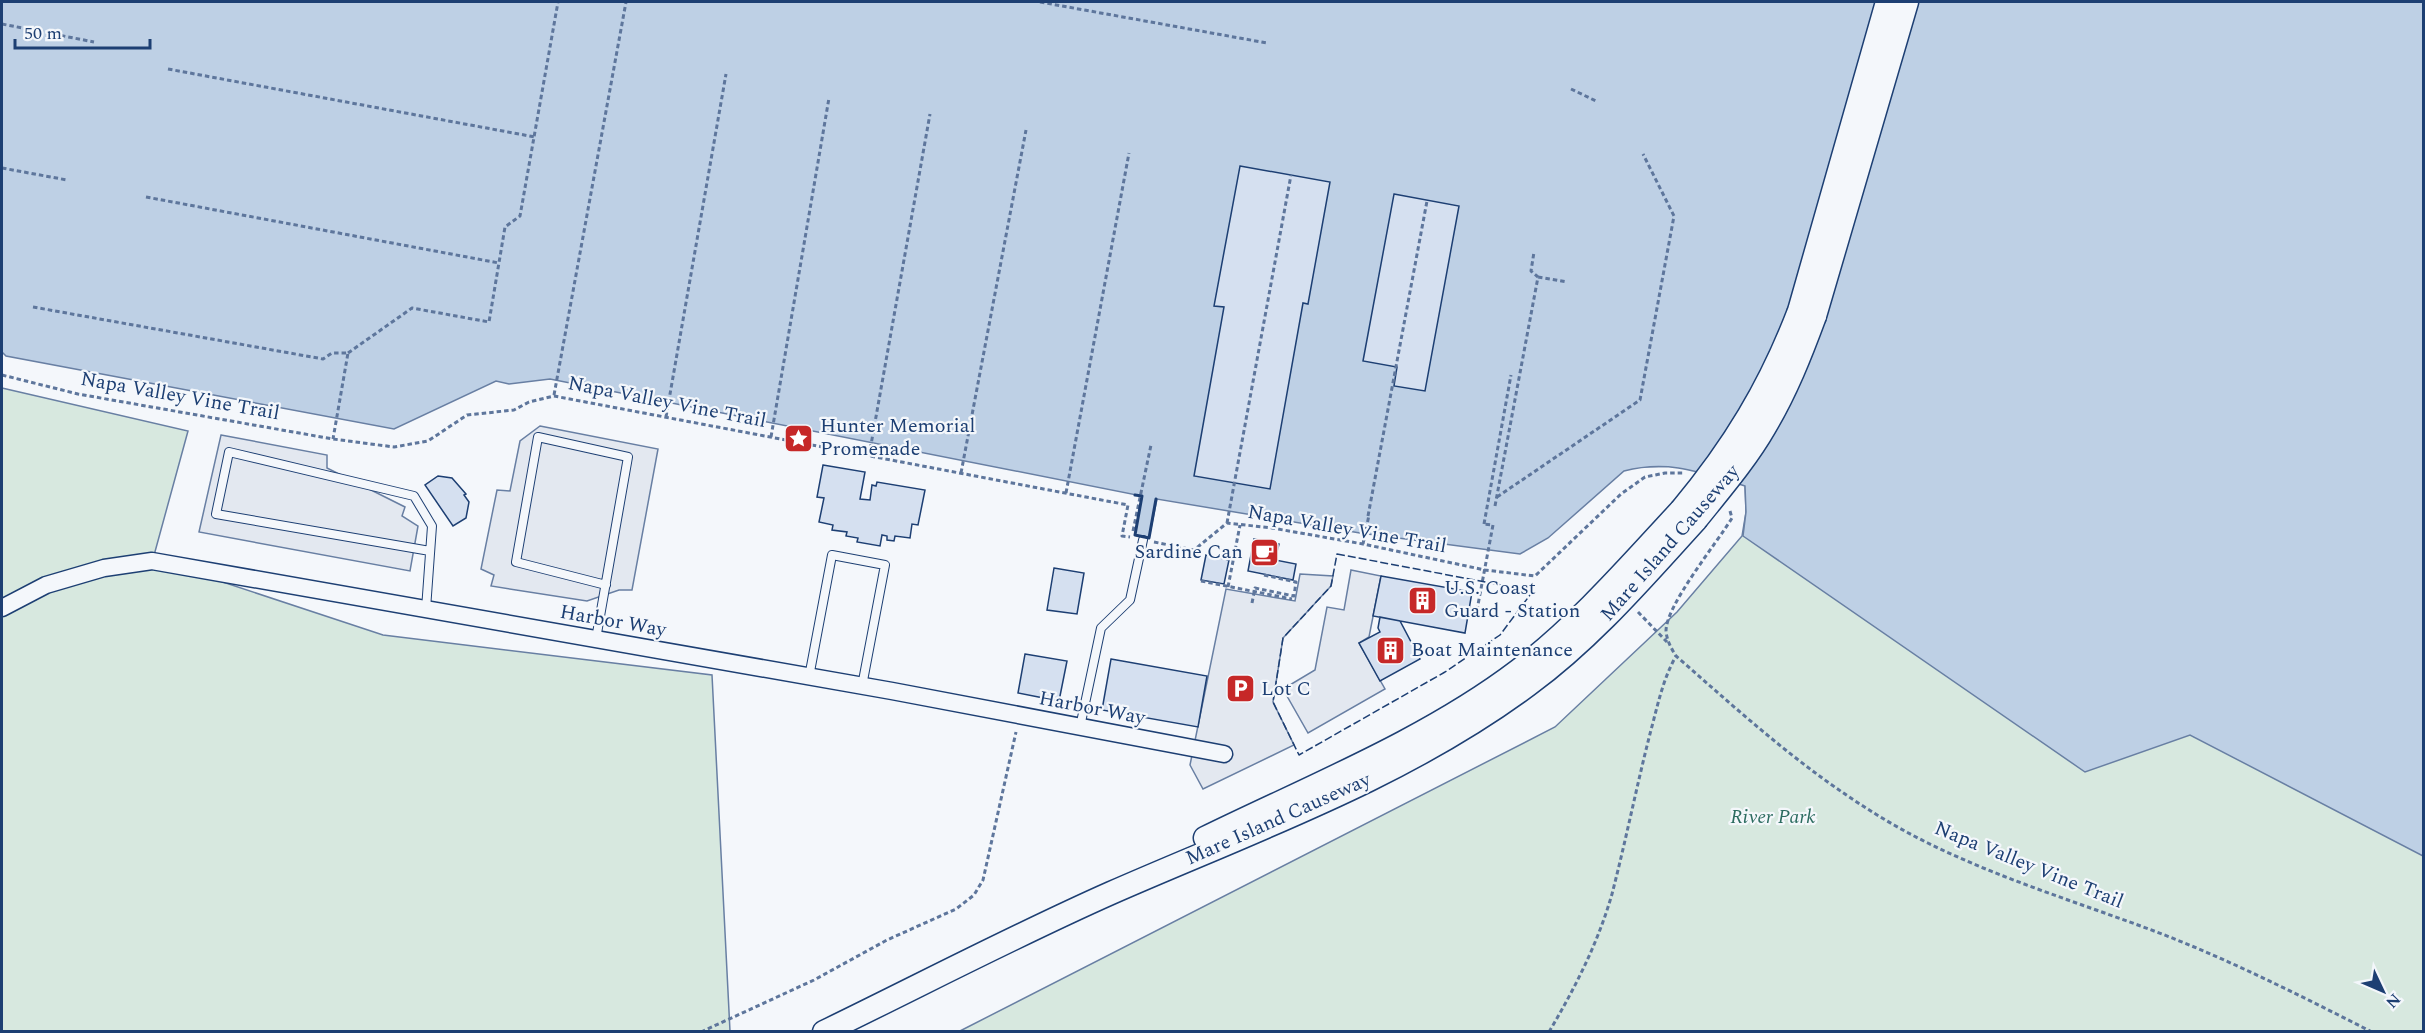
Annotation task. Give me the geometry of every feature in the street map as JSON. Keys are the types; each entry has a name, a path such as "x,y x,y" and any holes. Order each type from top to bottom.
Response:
{"main road":[{"name":"Mare Island Causeway","path":"824,1032 1108,894 1296,813 1423,752 1496,708 1557,662 1625,599 1688,515 1717,465 1750,417 1789,338 1799,311 1887,2"},
{"name":"Mare Island Causeway","path":"1108,894 1202,840 1414,736 1488,691 1545,648 1576,621 1688,515 1750,450 1766,426 1794,372 1815,316 1907,2"}],"street":[{"name":"Harbor Way","path":"2,608 46,585 104,568 152,561 862,686 1224,754"}],"lane":[{"path":"596,639 606,585 628,457 538,437 516,562 606,585"},
{"path":"426,609 432,526 414,496 229,452 216,514 430,551"},
{"path":"1080,727 1101,628 1130,600 1143,540"},
{"path":"809,677 832,555 885,565 862,686"}],"path":[{"path":"33,306 323,359 332,353 348,353 412,308 489,322 505,227 520,216 558,2"},
{"path":"554,396 626,2"},
{"path":"1040,2 1268,43"},
{"path":"2,24 93,42"},
{"path":"168,69 535,137"},
{"path":"666,417 726,74"},
{"path":"1571,89 1598,102"},
{"path":"771,437 829,98"},
{"path":"870,456 930,114"},
{"path":"961,473 1026,130"},
{"path":"1065,493 1130,153"},
{"path":"1497,497 1640,400 1674,216 1643,154"},
{"path":"2,168 67,180"},
{"path":"1227,523 1292,175"},
{"path":"146,197 499,262"},
{"path":"1364,544 1427,201"},
{"path":"1534,252 1531,271 1538,277 1567,282"},
{"path":"1495,506 1538,277"},
{"path":"333,439 348,353"},
{"name":"Napa Valley Vine Trail","path":"2,375 78,394 333,439 394,447 433,438 466,415 514,410 529,402 554,396 1128,505 1122,536 1132,538 1151,445"},
{"path":"1469,609 1477,610 1485,570 1493,525 1483,524 1511,375"},
{"name":"Napa Valley Vine Trail","path":"1143,540 1194,550 1227,523 1272,528 1364,544 1485,570 1535,576 1621,494 1645,477"},
{"path":"1368,516 1370,508"},
{"path":"1228,587 1240,525"},
{"path":"1201,582 1294,596 1296,582 1264,575"},
{"path":"1254,590 1292,599"},
{"path":"1252,603 1254,590"},
{"path":"1625,599 1668,643"},
{"name":"Napa Valley Vine Trail","path":"1549,1032 1573,991 1595,943 1611,895 1667,671 1676,656 1779,747 1835,789 1896,826 1962,859 2165,936 2297,994 2372,1032"},
{"path":"701,1032 814,980 887,940 956,909 974,895 983,880 1020,716"}],"green space":[{"name":"River Park","path":"1678,242 2423,791 2423,1031 958,1032 1555,727 1677,612 1742,536 1746,512 1745,485 1680,466 1638,467"},
{"path":"2,388 188,431 153,559 383,635 712,675 730,1031 2,1032"}],"shaded area":[{"path":"540,426 658,449 632,590 619,590 587,601 491,586 494,575 481,569 497,490 510,491 520,441"},
{"path":"221,435 327,455 327,468 405,507 402,516 418,526 410,571 199,532"},
{"path":"1351,570 1381,576 1369,637 1359,643 1385,689 1308,733 1283,689 1315,670 1327,607 1344,610"},
{"name":"Lot C","path":"1300,574 1333,576 1331,586 1283,638 1273,702 1294,745 1203,789 1190,765 1226,589 1295,601"}],"water":[{"path":"2,2 2423,2 2423,856 2190,735 2085,772 1743,536 1746,512 1745,486 1686,469 1656,466 1624,471 1548,538 1520,554 1360,533 1157,499 1149,538 1135,535 1142,496 550,379 509,384 496,381 394,429 6,356 2,352"}],"building":[{"path":"1240,166 1330,182 1308,304 1303,303 1270,489 1194,476 1224,307 1214,306"},
{"path":"1394,194 1459,206 1425,391 1394,386 1397,367 1363,361"},
{"path":"823,465 865,472 860,499 870,500 872,485 876,486 877,482 925,490 918,525 912,524 910,538 895,536 894,541 887,540 887,536 882,535 880,546 857,542 858,538 846,536 847,532 832,530 833,525 819,522 824,498 817,497"},
{"path":"438,476 452,478 466,494 464,495 469,502 466,518 453,526 425,485"},
{"name":"Sardine Can","path":"1254,539 1279,544 1275,560 1296,564 1293,580 1248,571"},
{"path":"1206,555 1229,560 1224,584 1201,580"},
{"path":"1054,568 1084,573 1077,614 1047,610"},
{"name":"U.S. Coast Guard - Station","path":"1381,576 1472,592 1465,633 1373,616"},
{"name":"Boat Maintenance","path":"1380,617 1400,621 1420,659 1380,681 1359,643 1380,632 1378,628"},
{"path":"1025,654 1067,661 1059,701 1018,693"},
{"path":"1111,659 1207,676 1198,727 1102,710"}],"fence":[{"path":"1337,554 1533,591 1500,635 1445,672 1299,755 1273,702 1283,638 1331,586 1337,554"}],"wall":[{"path":"1135,495 1142,496 1135,535 1149,538 1156,499"}],"place":[{"name":"Hunter Memorial Promenade","path":"799,438"},
{"name":"Sardine Can","path":"1264,552"},
{"name":"U.S. Coast Guard - Station","path":"1423,600"},
{"name":"Boat Maintenance","path":"1390,650"},
{"name":"Lot C","path":"1240,689"}]}
